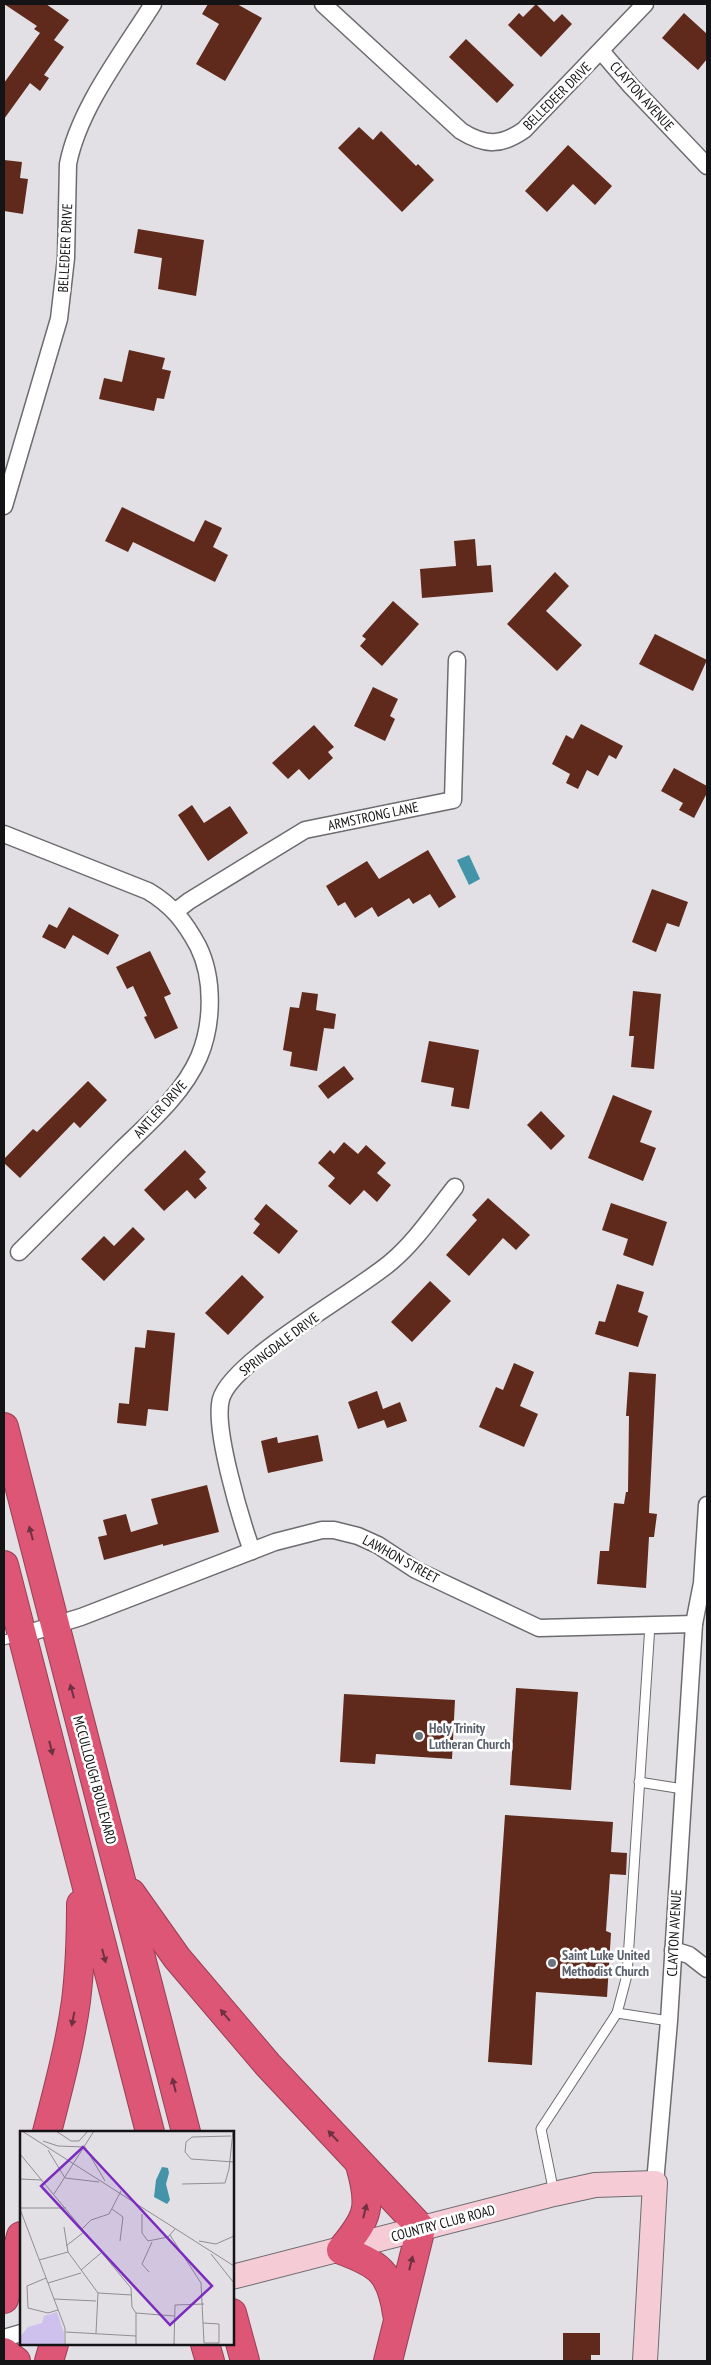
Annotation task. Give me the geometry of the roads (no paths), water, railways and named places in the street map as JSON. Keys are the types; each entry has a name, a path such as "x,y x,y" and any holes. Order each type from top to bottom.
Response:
{"highway":[{"name":"MCCULLOUGH BOULEVARD","path":"4,1427 186,2131"},
{"path":"4,1565 13,1638 81,1865 150,2131"},
{"path":"47,2131 64,2065 76,2002 81,1952 81,1865"},
{"path":"121,1878 177,1958 268,2066 421,2228 388,2361"},
{"path":"360,2165 368,2190 367,2204 360,2228 341,2250 363,2258 382,2272 394,2291 398,2320"},
{"path":"4,2300 20,2256"},
{"path":"234,2320 245,2361"},
{"path":"49,2361 54,2345"},
{"path":"205,2345 210,2361"},
{"path":"4,2352 16,2361"}],"street":[{"name":"BELLEDEER DRIVE","path":"4,506 59,318 64,288 68,164 71,148 84,116 153,4"},
{"name":"BELLEDEER DRIVE","path":"323,4 461,131 482,142 496,143 511,139 524,130 602,51"},
{"name":"CLAYTON AVENUE","path":"645,4 602,51 631,86 707,166"},
{"name":"ARMSTRONG LANE","path":"176,911 188,901 305,830 453,800 457,660"},
{"name":"ANTLER DRIVE","path":"4,834 148,891 164,900 176,911 202,954 207,971 209,1011 206,1036 190,1075 161,1111 19,1252"},
{"name":"SPRINGDALE DRIVE","path":"252,1551 234,1492 220,1422 219,1408 226,1388 253,1360 391,1262 418,1234 455,1187"},
{"name":"CLAYTON AVENUE","path":"645,2361 655,2183 669,2021 694,1624 705,1583 707,1505"},
{"name":"LAWHON STREET","path":"13,1638 81,1617 252,1551 322,1530 345,1532 378,1545 416,1570 539,1628 694,1624"},
{"path":"673,1950 689,1955 707,1969"},
{"name":"COUNTRY CLUB ROAD","path":"234,2276 554,2194 595,2185 655,2183"},
{"path":"4,2338 20,2333"}],"lane":[{"path":"554,2194 541,2129 617,2013 627,1975 650,1625"},
{"path":"639,1782 683,1789"},
{"path":"617,2013 669,2021"}],"water":[{"path":"469,855 480,879 469,885 457,860"}],"place":[{"name":"Holy Trinity Lutheran Church","path":"419,1736"},
{"name":"Saint Luke United Methodist Church","path":"552,1963"}]}
